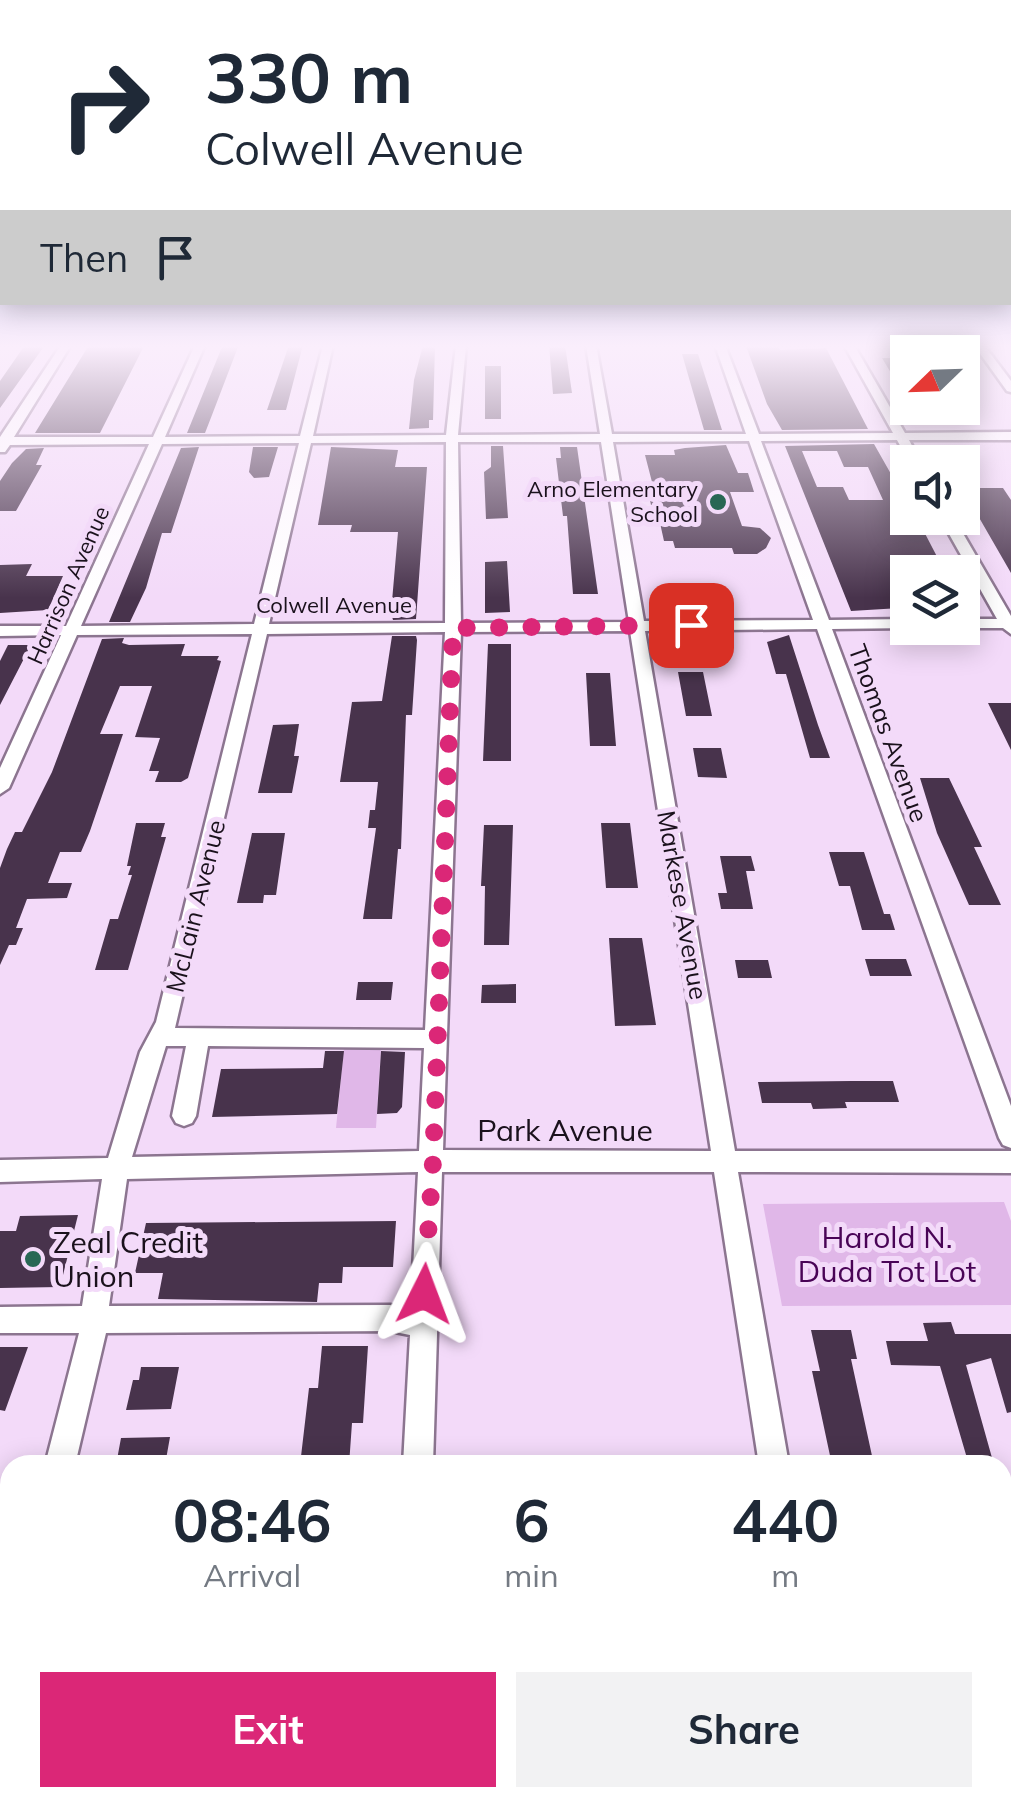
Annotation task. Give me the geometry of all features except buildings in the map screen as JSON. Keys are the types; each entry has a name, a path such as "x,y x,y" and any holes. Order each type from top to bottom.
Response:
{"street":[{"name":"Harrison Avenue","path":"0,788 163,429"},
{"name":"McLain Avenue","path":"62,1455 93,1320 118,1169 150,1052 167,1023 310,429"},
{"path":"418,1455 453,628 453,429"},
{"name":"Markese Avenue","path":"604,429 772,1455"},
{"name":"Thomas Avenue","path":"750,429 1011,1138"},
{"path":"896,429 905,445"},
{"path":"2,445 158,440 1011,436"},
{"path":"957,535 1010,625"},
{"name":"Colwell Avenue","path":"0,631 890,624"},
{"path":"980,624 1010,625"},
{"path":"160,1037 435,1038"},
{"path":"184,1116 199,1037"},
{"name":"Park Avenue","path":"0,1171 433,1162 1011,1162"},
{"path":"0,1320 390,1318 422,1324"}],"green space":[{"path":"381,1046 376,1128 336,1128 344,1048"},
{"name":"Harold N. Duda Tot Lot","path":"1004,1202 1011,1221 1011,1305 782,1306 763,1204"}],"place":[{"name":"Arno Elementary School","path":"718,502"},
{"name":"Zeal Credit Union","path":"33,1259"}],"route":[{"path":"424,1294 433,1162 453,628 691,625"}]}
